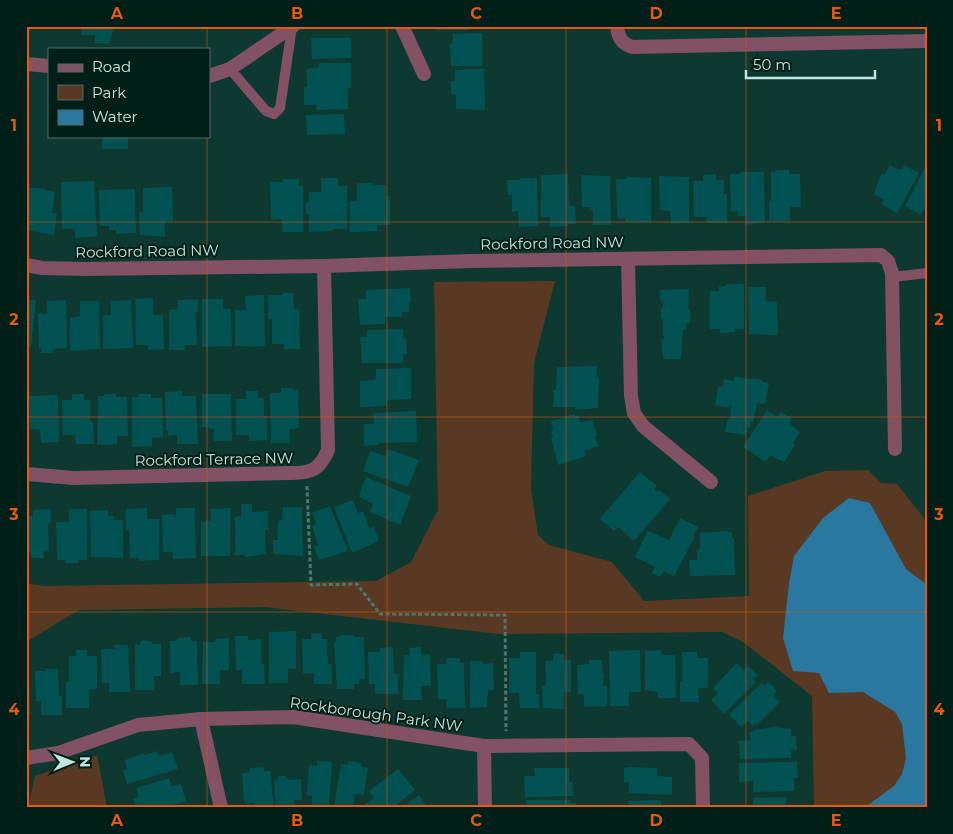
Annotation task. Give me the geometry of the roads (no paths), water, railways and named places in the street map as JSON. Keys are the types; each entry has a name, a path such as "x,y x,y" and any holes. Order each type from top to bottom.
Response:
{"street":[{"path":"210,76 230,69 293,26"},
{"path":"402,26 424,74"},
{"path":"617,26 618,36 624,44 632,47 927,41"},
{"path":"26,64 48,66"},
{"name":"Rockford Road NW","path":"26,265 42,268 85,269 324,266 471,261 875,254 885,258 892,268 896,449"},
{"path":"628,258 631,396 634,413 643,426 711,482"},
{"name":"Rockford Terrace NW","path":"26,474 74,478 306,473 319,466 328,450 324,266"},
{"name":"Rockborough Park NW","path":"26,758 58,753 138,725 201,719 293,717 484,746 689,744 702,758 703,808"},
{"path":"201,719 221,808"},
{"path":"484,746 485,808"}],"lane":[{"path":"230,69 266,112 274,114 277,112 280,108 293,26"},
{"path":"892,277 927,273"}],"water":[{"path":"849,498 870,503 906,569 927,585 927,808 864,808 894,786 902,774 906,758 902,724 895,712 863,692 829,693 819,673 793,671 783,638 794,556 823,518"}]}
